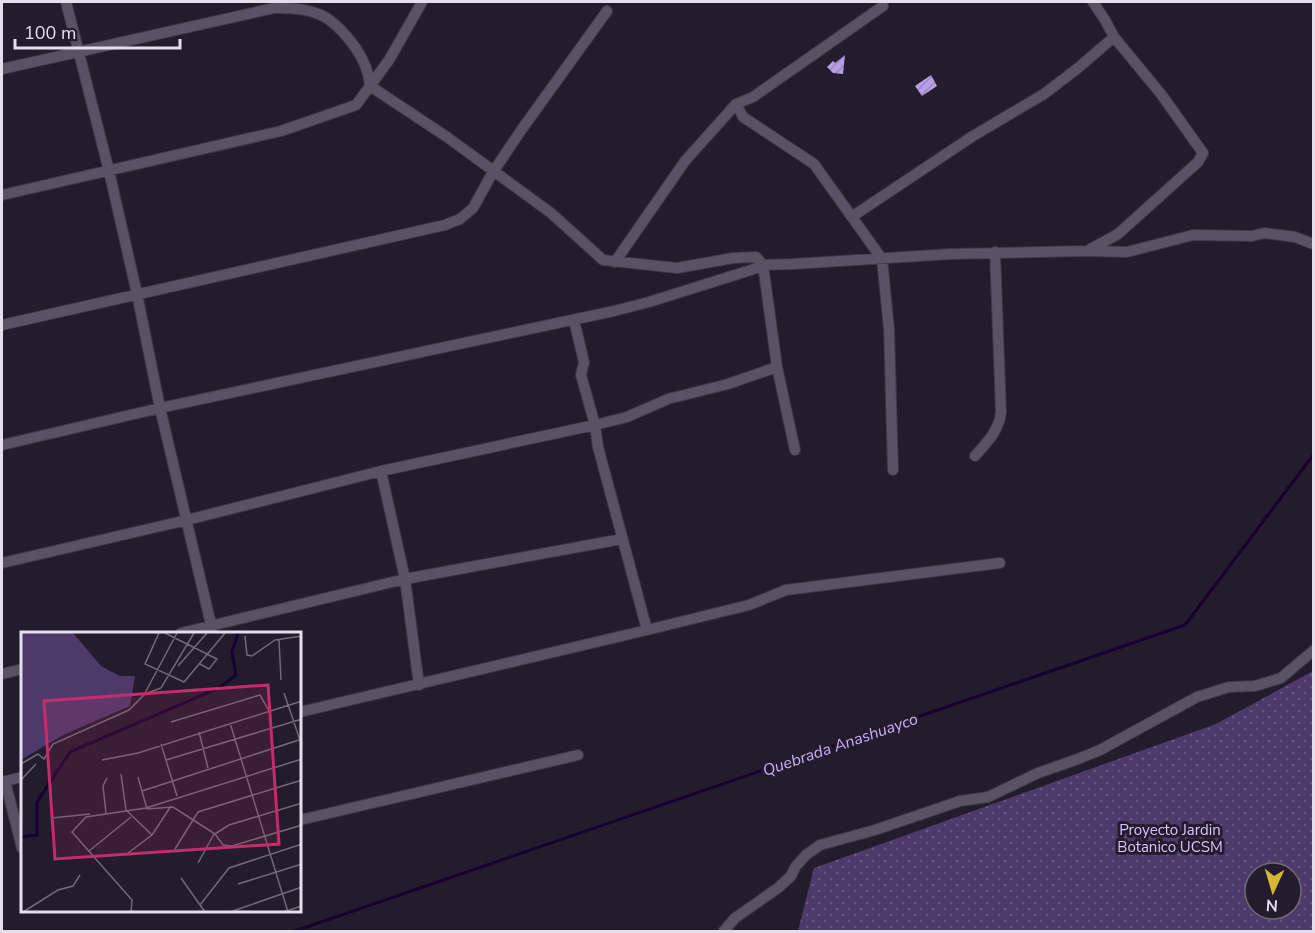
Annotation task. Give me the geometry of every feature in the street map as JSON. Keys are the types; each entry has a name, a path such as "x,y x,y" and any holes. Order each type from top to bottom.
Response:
{"street":[{"path":"66,2 109,171 160,408 212,630"},
{"path":"2,195 281,131 356,105 389,60 422,2"},
{"path":"1087,251 1118,234 1198,162 1203,153 1161,94 1114,37 1106,20 1093,2"},
{"path":"615,262 685,161 736,104 753,97 884,6"},
{"path":"2,69 274,8 293,8 328,17 341,28 362,58 369,73 370,86"},
{"path":"2,326 445,225 460,219 473,208 493,172 607,11"},
{"path":"853,216 973,136 1044,94 1114,37"},
{"path":"370,86 447,137 551,213 603,260 677,268 733,258 756,257 763,265 777,367 795,450"},
{"path":"736,104 743,117 814,164 882,259 889,329 893,470"},
{"path":"2,445 160,408 574,320 649,302 763,265 995,252 1127,252 1192,236 1252,236 1264,233 1295,237 1313,244"},
{"path":"975,456 1000,424 995,252"},
{"path":"574,320 584,362 581,375 647,630"},
{"path":"2,563 187,520 381,471 627,417 668,399 728,384 777,367"},
{"path":"381,471 405,579 419,685"},
{"path":"191,632 212,630 405,579 622,539"},
{"path":"302,712 647,630 749,604 786,590 1000,562"},
{"path":"723,932 735,918 778,888 791,876 806,855 820,844 875,830 960,801 988,797 1038,772 1100,750 1197,697 1229,687 1255,686 1281,678 1314,650"},
{"path":"2,674 21,669"},
{"path":"302,820 578,755"},
{"path":"21,777 3,782 21,845"}],"green space":[{"name":"Proyecto Jardin Botanico UCSM","path":"1313,671 1313,931 798,931 814,868 1216,724"}],"building":[{"path":"845,55 843,74 833,73 827,67 833,61 835,63"},
{"path":"931,75 937,86 922,96 915,86"}],"waterway":[{"name":"Quebrada Anashuayco","path":"292,932 1185,625 1314,454"}]}
